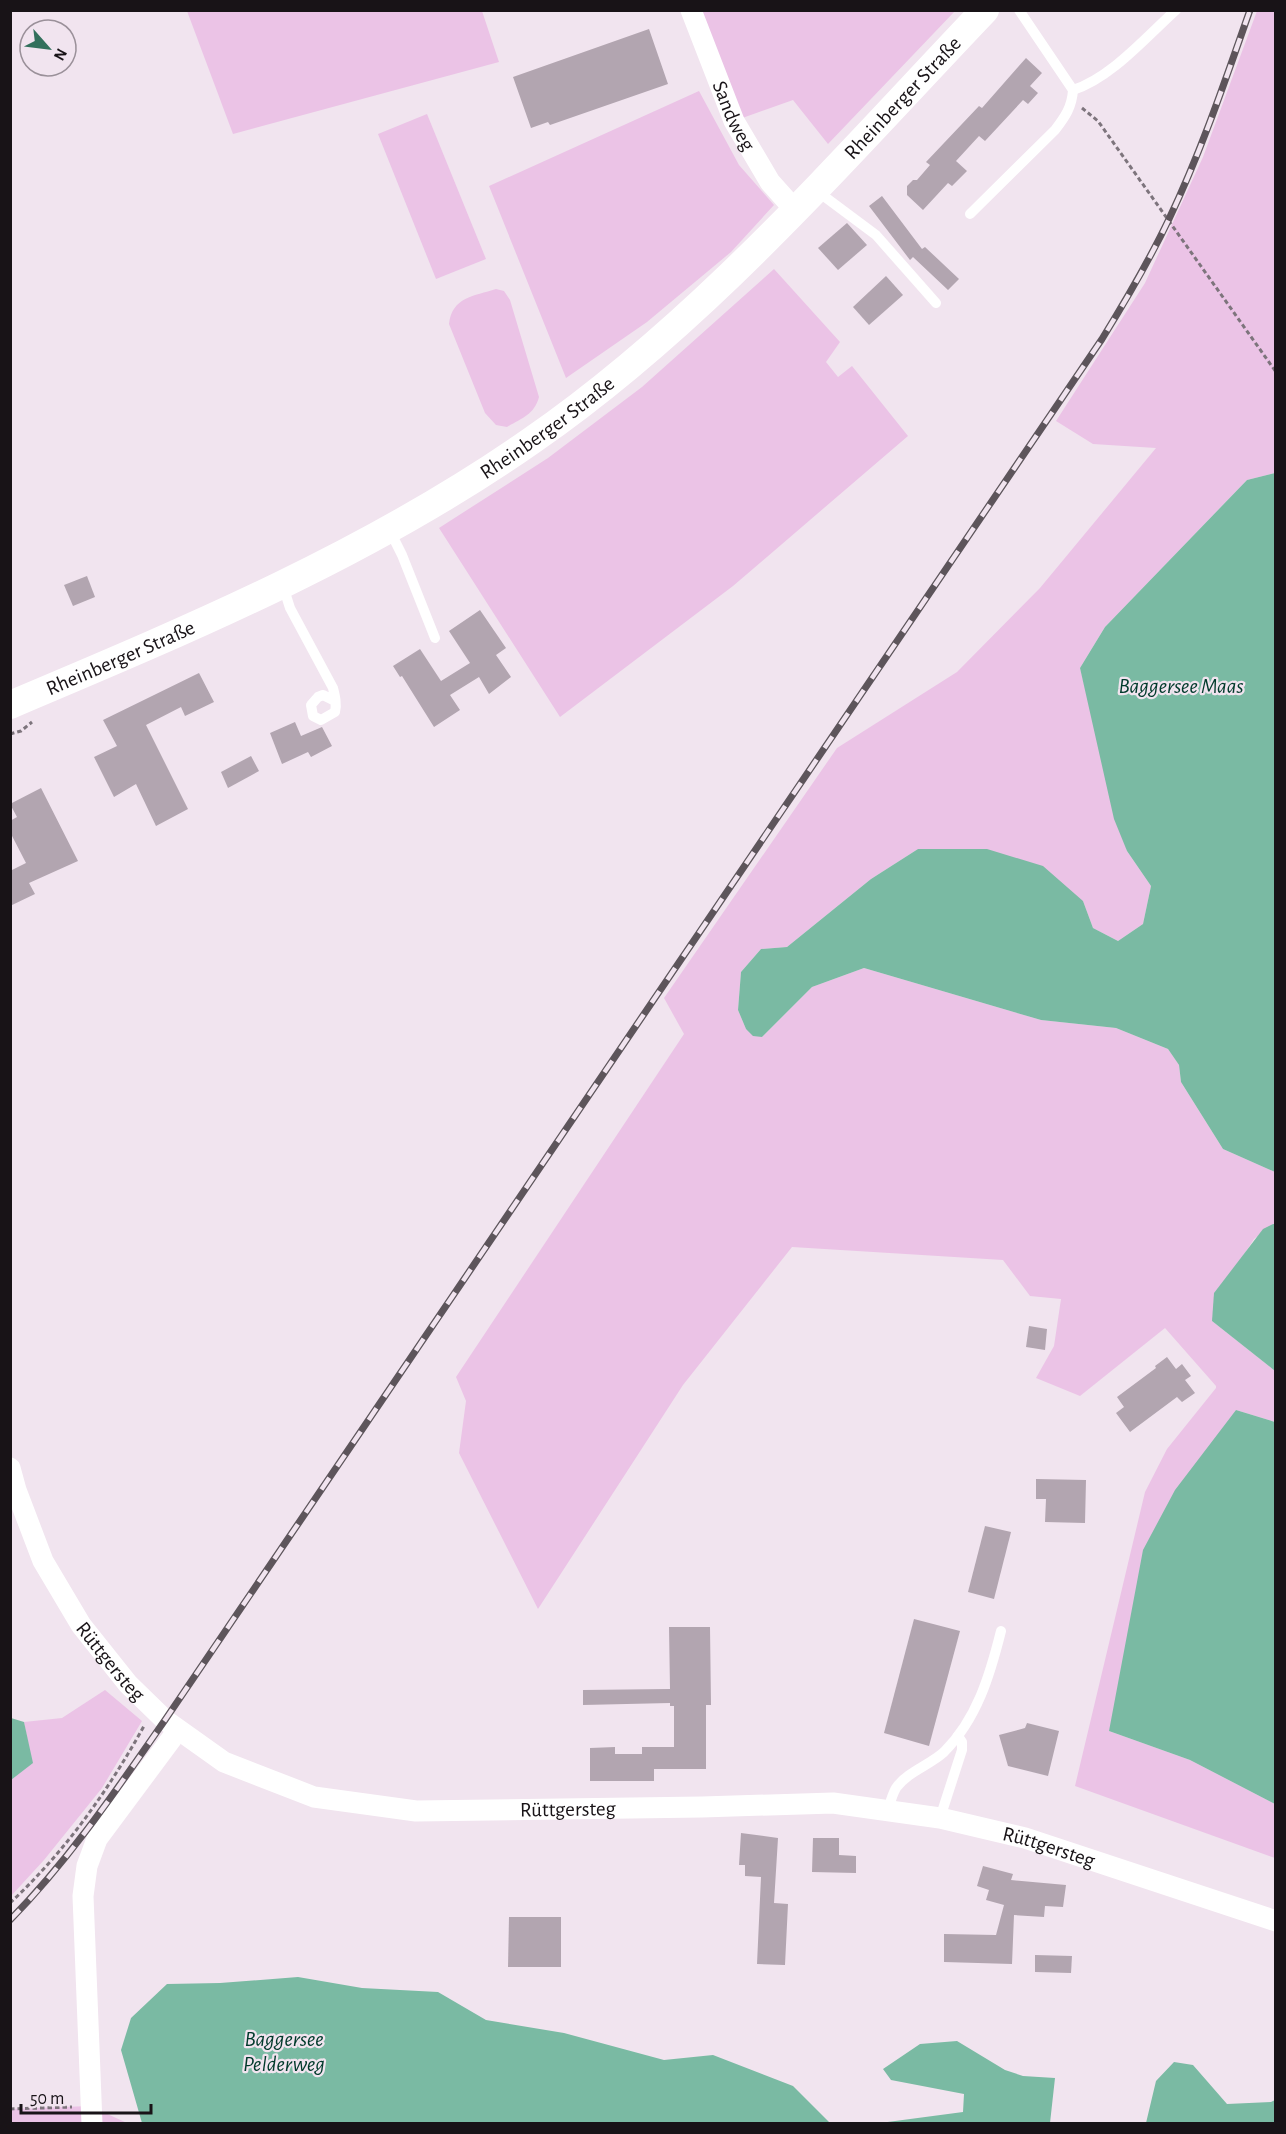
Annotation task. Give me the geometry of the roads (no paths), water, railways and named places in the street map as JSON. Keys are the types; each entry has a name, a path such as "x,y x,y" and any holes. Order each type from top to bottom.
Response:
{"main road":[{"name":"Rheinberger Straße","path":"10,705 283,585 389,530 460,488 532,441 599,390 665,335 716,288 795,210 985,10"}],"street":[{"name":"Sandweg","path":"691,10 734,121 770,182 795,210"},
{"name":"Rüttgersteg","path":"10,1468 43,1561 81,1625 128,1684 178,1730 224,1762 314,1797 416,1811 833,1803 888,1810 940,1818 1025,1838 1275,1921"},
{"path":"91,2115 83,1896 87,1866 98,1839 178,1730"}],"lane":[{"path":"1019,10 1073,96"},
{"path":"970,214 1055,130 1067,115 1073,96 1118,63 1176,10"},
{"path":"814,189 876,235 936,303"},
{"path":"389,530 402,555 435,638"},
{"path":"283,585 290,609 333,688 335,701"},
{"path":"888,1810 895,1789 902,1781 942,1753 958,1736 986,1687 1001,1631"},
{"path":"940,1818 962,1749 962,1742 958,1736"}],"water":[{"name":"Baggersee Maas","path":"1275,473 1275,1172 1223,1149 1181,1082 1179,1065 1168,1049 1116,1028 1041,1020 864,968 812,987 762,1037 753,1036 746,1029 738,1010 741,972 761,949 787,947 871,879 918,849 987,849 1043,866 1083,901 1093,928 1118,941 1143,924 1151,886 1127,851 1114,819 1080,668 1105,627 1247,480"},
{"path":"1276,1224 1275,1371 1212,1321 1214,1293 1263,1229"},
{"path":"1236,1410 1275,1422 1275,1804 1190,1760 1109,1731 1143,1550 1175,1490"},
{"path":"11,1718 24,1722 33,1763 11,1780"},
{"name":"Baggersee Pelderweg","path":"298,1977 362,1988 438,1992 486,2020 564,2033 664,2060 713,2055 793,2086 830,2123 142,2123 121,2050 131,2018 167,1984 220,1983"},
{"path":"957,2041 1005,2070 1023,2076 1055,2078 1050,2123 880,2123 963,2112 964,2094 891,2080 883,2069 920,2044"},
{"path":"1174,2062 1193,2065 1227,2104 1275,2100 1275,2123 1146,2123 1156,2081"}],"railway":[{"path":"10,1920 73,1848 165,1720 1102,339 1145,265 1181,194 1250,10"}]}
